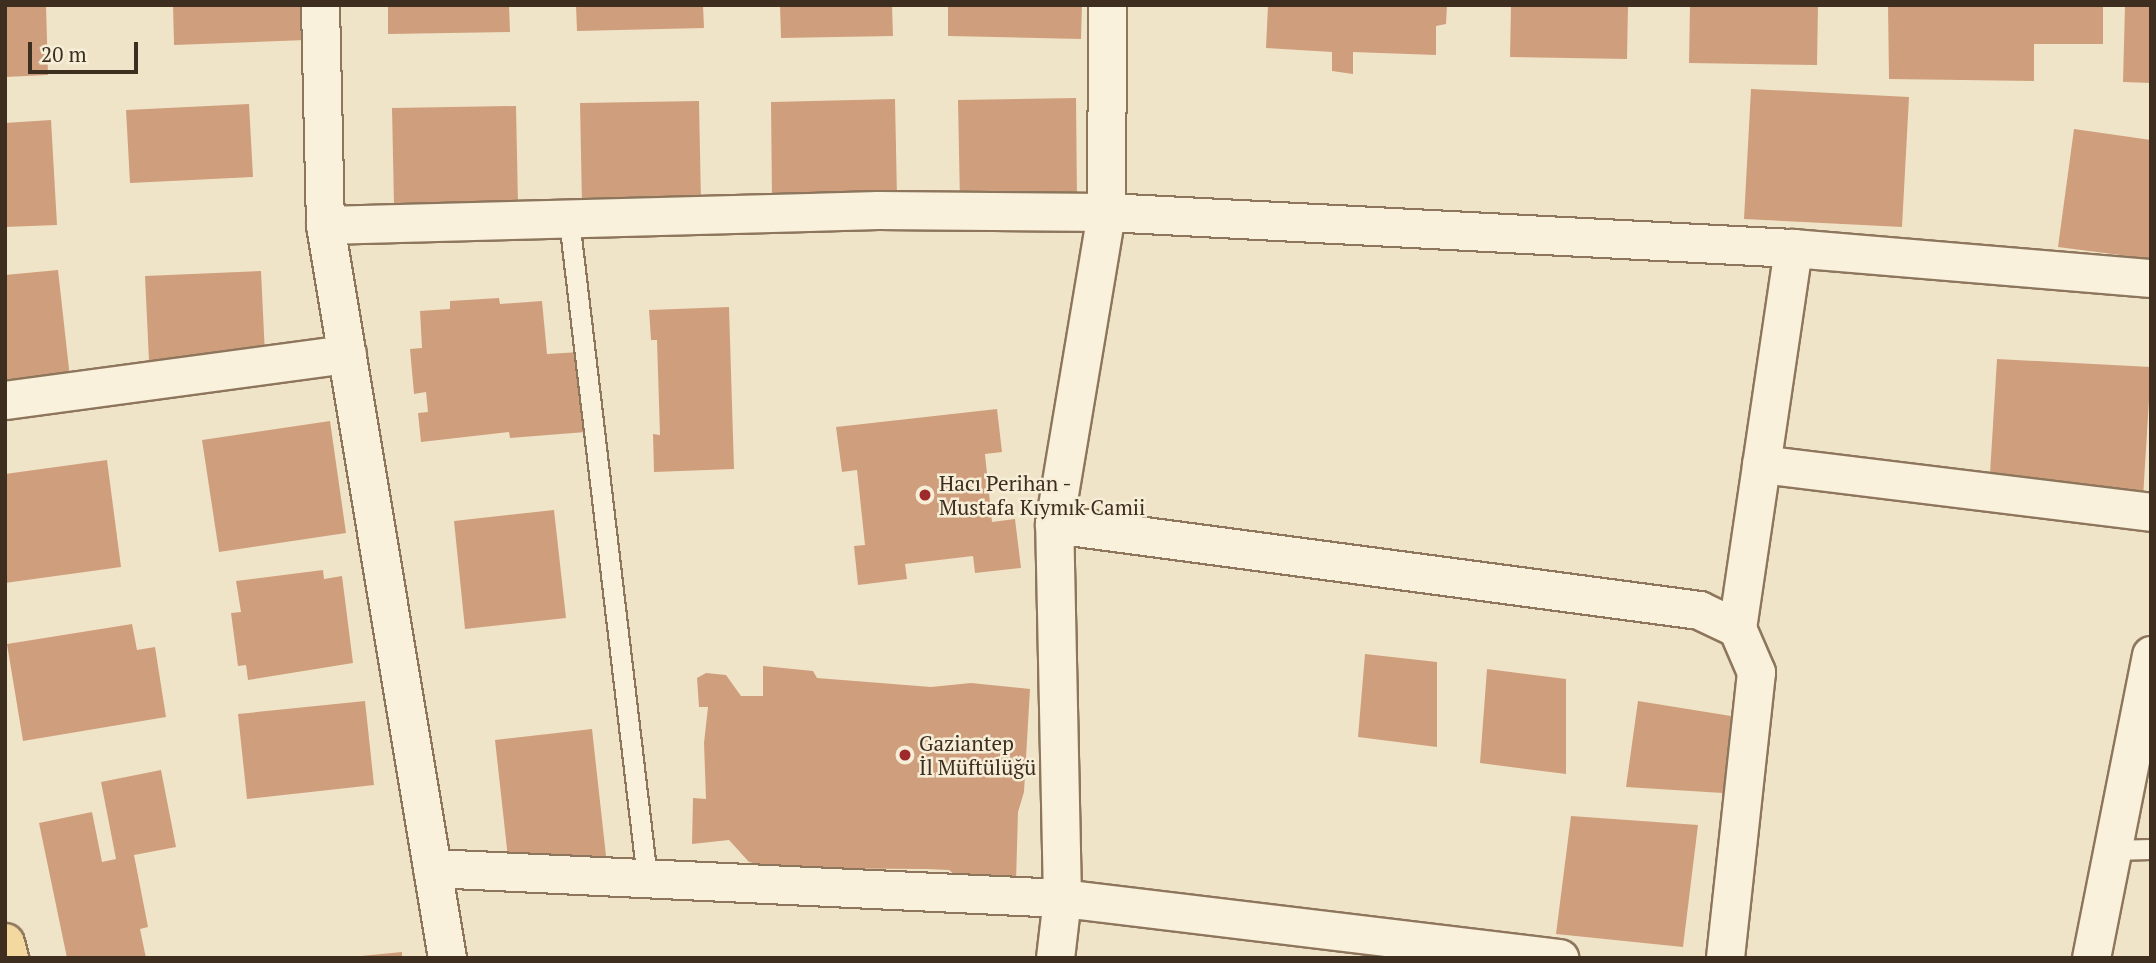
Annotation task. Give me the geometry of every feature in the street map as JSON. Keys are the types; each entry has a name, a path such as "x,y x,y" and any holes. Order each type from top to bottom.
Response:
{"main road":[{"path":"5,943 9,958"}],"street":[{"path":"320,5 325,225 447,958"},
{"path":"1055,958 1062,898 1054,524 1106,212 1107,5"},
{"path":"325,225 865,210 1106,212 1793,248 2151,278"},
{"path":"1725,958 1756,672 1737,628 1793,248"},
{"path":"5,400 347,354"},
{"path":"1761,464 2151,512"},
{"path":"1054,524 1699,610 1737,628"},
{"path":"2091,958 2110,850 2151,655"},
{"path":"432,868 1062,898 1511,955 1559,958"}],"lane":[{"path":"569,220 647,878"},
{"path":"2110,850 2151,849"}],"building":[{"path":"5,5 46,5 48,75 5,77"},
{"path":"173,5 305,5 306,40 174,45"},
{"path":"388,5 509,5 510,32 388,34"},
{"path":"576,5 703,5 704,28 577,31"},
{"path":"780,5 892,5 893,36 781,38"},
{"path":"948,5 1082,5 1081,39 948,36"},
{"path":"1268,5 1447,5 1446,24 1436,26 1436,55 1353,52 1353,74 1332,71 1332,52 1266,48"},
{"path":"1511,5 1628,5 1627,59 1510,57"},
{"path":"1690,5 1818,5 1817,65 1689,63"},
{"path":"1888,5 2103,5 2103,44 2034,44 2034,81 1889,79"},
{"path":"2125,5 2151,5 2151,83 2123,82"},
{"path":"1751,89 1909,97 1902,227 1744,219"},
{"path":"1076,98 1077,201 960,203 958,100"},
{"path":"895,99 897,198 772,200 771,102"},
{"path":"699,101 701,203 582,206 580,103"},
{"path":"249,104 253,177 130,183 126,110"},
{"path":"516,106 518,204 394,206 392,108"},
{"path":"51,120 57,225 5,227 5,123"},
{"path":"2074,129 2151,140 2151,259 2058,247"},
{"path":"58,270 70,378 5,385 5,275"},
{"path":"261,271 265,355 149,361 145,276"},
{"path":"499,298 500,304 542,301 547,354 580,352 586,432 510,438 509,432 421,442 418,413 428,412 426,392 414,394 410,349 422,348 420,311 450,309 450,301"},
{"path":"729,307 734,469 654,472 653,434 660,435 657,340 651,340 649,310"},
{"path":"1997,359 2151,367 2143,498 1989,490"},
{"name":"Hacı Perihan - Mustafa Kıymık Camii","path":"997,409 1002,452 985,454 992,522 1015,519 1021,568 975,573 973,556 905,564 907,579 858,585 854,546 865,545 857,470 842,472 836,427"},
{"path":"330,421 346,533 219,552 202,440"},
{"path":"107,460 121,567 5,583 5,474"},
{"path":"554,510 566,618 465,629 454,521"},
{"path":"323,570 324,579 342,576 353,663 248,680 246,665 238,666 231,613 241,612 236,581"},
{"path":"132,624 137,650 155,647 166,717 23,741 7,644"},
{"path":"1365,654 1437,662 1437,747 1358,737"},
{"path":"763,666 813,671 817,678 931,687 971,683 1030,689 1024,792 1018,812 1016,882 965,884 949,870 775,868 749,862 729,840 692,844 693,798 706,799 704,743 708,707 699,707 697,678 706,673 726,675 741,696 763,696"},
{"path":"1487,669 1566,679 1566,774 1480,763"},
{"path":"365,701 374,785 247,799 238,714"},
{"path":"1638,701 1731,716 1723,793 1626,787"},
{"path":"592,729 606,856 509,867 495,740"},
{"path":"161,770 176,847 134,855 148,927 140,929 146,958 67,958 39,823 92,812 102,862 116,859 101,782"},
{"path":"1571,816 1698,825 1683,947 1556,934"},
{"path":"402,952 402,958 361,958 361,956"}],"place":[{"name":"Hacı Perihan - Mustafa Kıymık Camii","path":"925,495"},
{"name":"Gaziantep İl Müftülüğü","path":"905,755"}]}
